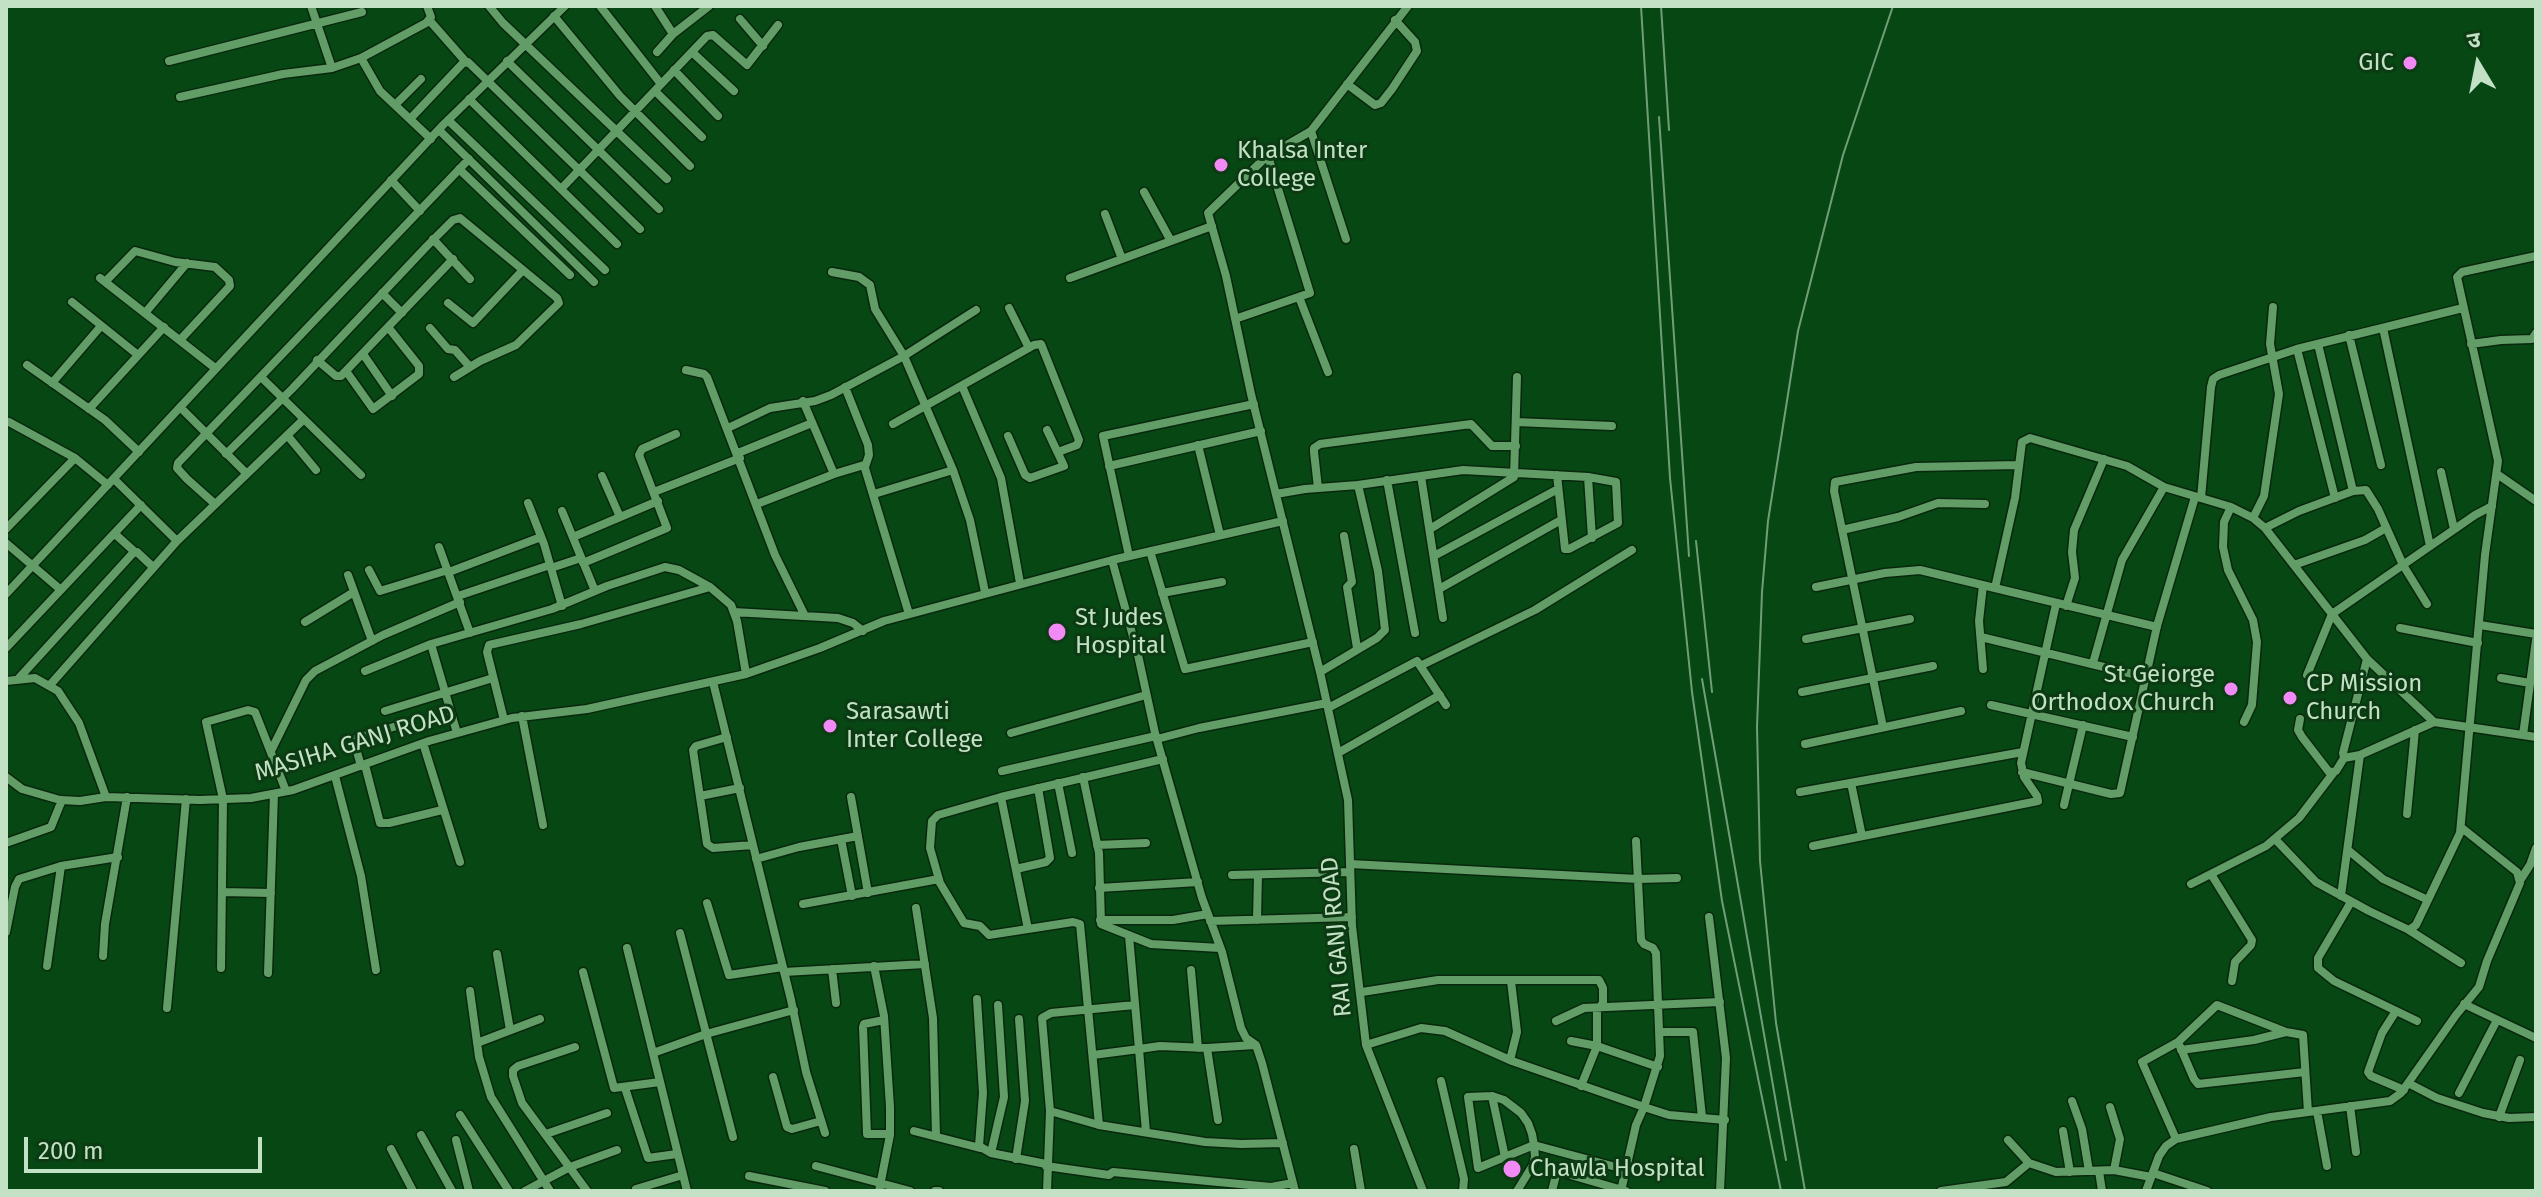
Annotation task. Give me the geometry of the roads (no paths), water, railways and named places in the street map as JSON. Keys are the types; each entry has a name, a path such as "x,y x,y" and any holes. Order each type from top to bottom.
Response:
{"street":[{"path":"311,6 332,68"},
{"path":"427,6 430,21 466,62 640,229"},
{"path":"489,6 667,179"},
{"path":"600,6 658,87 702,137"},
{"path":"655,6 673,34"},
{"path":"657,52 673,34 709,6"},
{"path":"1070,278 1212,226 1208,213 1211,208 1268,156 1311,131 1408,6"},
{"path":"6,594 448,120 564,7"},
{"path":"169,61 362,12"},
{"path":"554,16 595,69 690,166"},
{"path":"740,19 763,46"},
{"path":"1347,84 1375,105 1381,103 1392,89 1417,51 1415,42 1395,20"},
{"path":"180,97 283,74 332,68 361,58 430,21"},
{"path":"561,189 634,110 711,35 747,65 778,25"},
{"path":"692,52 734,91"},
{"path":"361,58 375,85 431,139"},
{"path":"507,61 659,209"},
{"path":"410,119 466,62"},
{"path":"674,70 718,116"},
{"path":"395,105 421,79"},
{"path":"469,99 617,244"},
{"path":"448,120 605,270"},
{"path":"439,130 594,282"},
{"path":"1311,131 1346,239"},
{"path":"1235,319 1310,293 1268,156"},
{"path":"215,504 177,466 469,159"},
{"path":"459,169 570,275"},
{"path":"391,180 420,211"},
{"path":"1144,192 1171,241"},
{"path":"1105,214 1122,259"},
{"path":"226,454 433,239 453,220 460,218 557,298 558,304 516,345 454,377"},
{"name":"RAI GANJ ROAD","path":"1212,226 1348,800 1352,917 1366,1045 1423,1191"},
{"path":"433,239 470,279"},
{"path":"180,340 230,284 215,267 135,251 103,280 215,368"},
{"path":"2409,930 2416,925 2462,828 2468,727 2497,474 2498,449 2457,281 2459,274 2536,256"},
{"path":"317,360 338,376 346,371 453,259"},
{"path":"145,313 187,263"},
{"path":"448,303 473,323 523,270"},
{"path":"832,272 859,277 869,283 875,309 904,356 953,470 970,520 985,592"},
{"path":"382,293 402,313"},
{"path":"1299,297 1328,372"},
{"path":"72,302 138,355"},
{"path":"2253,518 2264,496 2279,394 2272,357 2273,307"},
{"path":"1009,308 1029,348"},
{"path":"2022,772 2115,795 2120,793 2157,627 2198,498 2213,379 2297,349 2463,308"},
{"path":"728,428 770,408 822,399 904,356 976,310"},
{"path":"52,383 101,326"},
{"path":"89,409 164,327"},
{"path":"346,371 373,409 419,374 421,370 388,327"},
{"path":"430,328 448,349 455,350 470,367"},
{"path":"2383,328 2430,546"},
{"path":"2471,344 2532,339 2536,333"},
{"path":"2349,335 2381,465"},
{"path":"893,424 1038,344 1045,349 1079,440 1077,445 1058,452"},
{"path":"2318,344 2353,491"},
{"path":"2297,349 2335,498"},
{"path":"363,354 392,396"},
{"path":"27,365 89,409 139,452"},
{"path":"686,370 707,377 775,555 805,616"},
{"path":"261,377 361,475"},
{"path":"1430,529 1507,483 1516,473 1517,377"},
{"path":"962,386 1001,478 1020,583"},
{"path":"845,387 868,445 865,467 909,614"},
{"path":"803,401 834,474"},
{"path":"1129,556 1102,438 1254,404"},
{"path":"180,407 246,473"},
{"path":"50,685 177,541 303,420"},
{"path":"9,422 75,458 111,482 141,505 177,541"},
{"path":"1516,422 1612,426"},
{"path":"573,537 812,423"},
{"path":"1318,488 1314,448 1320,444 1473,424 1492,446 1516,446"},
{"path":"1008,436 1027,478 1063,468 1064,463 1047,430"},
{"path":"1109,466 1261,431"},
{"path":"271,751 310,675 459,599 551,567 582,561 667,528 640,459 640,451 676,434"},
{"path":"287,435 316,470"},
{"path":"1995,588 2015,498 2022,442 2030,438 2127,466 2164,487 2231,507 2265,528 2367,659 2434,722"},
{"path":"1198,445 1220,535"},
{"path":"6,529 75,458"},
{"path":"1813,846 2037,801 2022,772 2023,752 2044,651 2075,578 2072,552 2074,530 2104,459"},
{"path":"757,504 834,474 862,465 865,467"},
{"path":"1883,727 1834,491 1837,481 1916,467 2019,465"},
{"path":"874,494 953,470"},
{"path":"1276,494 1463,470 1557,475 1588,477 1615,481 1618,523 1566,550 1557,475"},
{"path":"2441,472 2454,529"},
{"path":"2497,474 2536,501"},
{"path":"602,476 620,517"},
{"path":"1421,476 1443,618"},
{"path":"1588,477 1592,538"},
{"path":"1387,480 1415,633"},
{"path":"1320,672 1385,630 1378,571 1358,485"},
{"path":"2093,663 2125,554 2164,487"},
{"path":"1434,556 1558,489"},
{"path":"2265,528 2299,511 2353,491 2366,490 2403,565 2427,604"},
{"path":"528,503 562,606"},
{"path":"1842,530 1898,517 1938,503 1985,504"},
{"path":"6,648 141,505"},
{"path":"2307,675 2332,614 2492,506"},
{"path":"2231,507 2224,522 2223,547 2228,570 2253,620 2257,642 2252,705 2244,722"},
{"path":"562,511 595,591"},
{"path":"1439,589 1561,520"},
{"name":"MASIHA GANJ ROAD","path":"6,777 22,789 62,800 106,797 223,799 274,794 335,776 423,743 504,720 587,709 746,674 884,621 985,592 1283,521"},
{"path":"2294,565 2365,540 2386,528"},
{"path":"115,534 153,567"},
{"path":"1344,536 1352,582 1346,586 1357,648"},
{"path":"369,570 380,591 448,571 541,537"},
{"path":"6,543 61,590"},
{"path":"439,547 470,633"},
{"path":"1422,665 1535,610 1632,550"},
{"path":"1150,551 1185,669 1313,642"},
{"path":"19,678 135,552"},
{"path":"914,1131 1016,1159 1109,1175 1113,1172 1294,1187 1256,1045 1246,1038 1241,1028 1220,948 1198,882 1157,738 1112,560"},
{"path":"365,671 431,644 562,606 665,567 679,570 726,599 734,612 746,674"},
{"path":"1816,587 1885,573 1920,570 2157,627"},
{"path":"348,575 372,641"},
{"path":"1162,593 1222,582"},
{"path":"1983,585 1980,611 1983,669"},
{"path":"504,720 487,647 710,587"},
{"path":"305,622 354,592"},
{"path":"734,612 847,620 863,631"},
{"path":"1806,639 1910,619"},
{"path":"2480,625 2536,634"},
{"path":"2400,628 2478,643"},
{"path":"1981,637 2145,677"},
{"path":"2523,735 2536,640"},
{"path":"431,644 457,733"},
{"path":"2191,884 2245,858 2275,839 2299,818 2344,758 2367,659"},
{"path":"1002,771 1199,728 1328,706 1419,661 1446,705"},
{"path":"1802,692 1933,666"},
{"path":"6,681 35,678 50,685 67,704 79,723 106,797"},
{"path":"385,711 493,678"},
{"path":"2501,678 2530,683"},
{"path":"713,682 794,1010 806,1072 825,1133"},
{"path":"1011,733 1146,695"},
{"path":"1338,753 1440,695"},
{"path":"1991,705 2133,737"},
{"path":"221,968 223,799 206,722 252,710 258,716 286,791"},
{"path":"1805,744 1961,711"},
{"path":"522,716 543,825"},
{"path":"2300,719 2298,730 2302,737 2324,767 2334,772"},
{"path":"410,722 357,738 355,745 380,823 442,810"},
{"path":"2344,758 2360,755 2434,722 2536,737"},
{"path":"2064,805 2083,725"},
{"path":"2407,814 2415,730"},
{"path":"727,737 696,746 693,750 708,846 753,845"},
{"path":"423,743 460,862"},
{"path":"1800,792 2023,752"},
{"path":"2341,896 2360,755"},
{"path":"1099,1125 1080,924 1073,922 991,935 980,926 966,925 939,879 930,845 932,821 938,815 1001,797 1163,759"},
{"path":"335,776 361,876 376,970"},
{"path":"1083,777 1097,845 1100,920 1103,926 1162,946 1220,948"},
{"path":"1058,783 1072,853"},
{"path":"1851,783 1862,836"},
{"path":"700,796 740,788"},
{"path":"1016,869 1046,862 1050,858 1038,788"},
{"path":"268,973 274,794"},
{"path":"103,956 105,924 127,797"},
{"path":"851,797 868,893"},
{"path":"1001,797 1028,929"},
{"path":"167,1008 186,799"},
{"path":"6,843 47,831 54,823 62,800"},
{"path":"2462,828 2517,872 2521,879"},
{"path":"756,859 858,836"},
{"path":"841,839 852,896"},
{"path":"2275,839 2310,877 2351,902 2409,930 2461,963"},
{"path":"1552,1191 1556,1175 1560,1172 1623,1191 1636,1125 1658,1067 1660,1032 1655,950 1641,940 1636,841"},
{"path":"1097,845 1146,843"},
{"path":"2146,1191 2166,1146 2176,1139 2271,1117 2393,1100 2406,1087 2479,987 2536,848"},
{"path":"2348,850 2383,879 2428,900"},
{"path":"6,932 19,879 61,866 118,857"},
{"path":"47,966 61,866"},
{"path":"1232,875 1350,868 1677,878"},
{"path":"2211,874 2252,940 2235,962 2232,981"},
{"path":"1257,920 1258,875"},
{"path":"803,904 939,879"},
{"path":"1099,888 1198,882"},
{"path":"222,892 271,893"},
{"path":"2351,902 2318,958 2318,968 2334,981 2417,1021"},
{"path":"707,903 729,975 783,969 925,964"},
{"path":"916,908 933,1018 936,1136"},
{"path":"1100,920 1352,917"},
{"path":"1709,917 1726,1058 1720,1191"},
{"path":"680,933 733,1137"},
{"path":"1129,936 1146,1132"},
{"path":"627,948 687,1191"},
{"path":"497,954 510,1030"},
{"path":"874,966 884,1020 890,1134 880,1187"},
{"path":"832,969 836,1003"},
{"path":"1191,970 1202,1048 1218,1120"},
{"path":"583,972 614,1087 618,1090 660,1082"},
{"path":"1362,992 1438,980 1599,980 1603,988 1603,1003 1599,1007 1597,1046 1581,1086"},
{"path":"1510,1060 1517,1032 1511,981"},
{"path":"470,991 477,1043 491,1097 550,1191"},
{"path":"977,999 983,1093 980,1148"},
{"path":"1556,1021 1580,1008 1720,1002"},
{"path":"2464,1004 2536,1038"},
{"path":"991,1153 1004,1097 998,1005"},
{"path":"1047,1191 1050,1111 1042,1018 1047,1013 1135,1005"},
{"path":"2180,1046 2217,1005 2303,1036 2312,1111 2327,1166"},
{"path":"653,1053 706,1034 794,1010"},
{"path":"2396,1011 2382,1033 2368,1072 2371,1076 2499,1117 2536,1117"},
{"path":"477,1043 540,1019"},
{"path":"1016,1159 1025,1101 1019,1019"},
{"path":"884,1020 864,1024 863,1027 867,1134 890,1134"},
{"path":"2459,1093 2497,1020"},
{"path":"1366,1045 1421,1028 1433,1028 1510,1060 1669,1115 1725,1120"},
{"path":"1660,1032 1693,1032 1702,1117"},
{"path":"2176,1139 2142,1064 2144,1060 2180,1046 2254,1040 2286,1032"},
{"path":"1571,1041 1597,1046 1658,1067"},
{"path":"1093,1055 1160,1046 1202,1048 1256,1045"},
{"path":"2180,1046 2198,1084 2305,1072"},
{"path":"575,1047 518,1066 513,1072 522,1103 587,1191"},
{"path":"2499,1117 2520,1060"},
{"path":"773,1077 787,1127 792,1129 821,1121"},
{"path":"1441,1081 1464,1179 1463,1191"},
{"path":"625,1088 648,1158 677,1154"},
{"path":"1517,1191 1533,1165 1534,1145 1528,1123 1504,1100 1492,1096 1468,1097 1478,1168 1534,1145 1627,1170"},
{"path":"1492,1096 1505,1157"},
{"path":"2072,1101 2102,1191"},
{"path":"2350,1106 2356,1152"},
{"path":"2110,1107 2120,1139 2114,1170"},
{"path":"1050,1111 1099,1125 1205,1142 1283,1143"},
{"path":"546,1134 607,1113"},
{"path":"460,1115 509,1191"},
{"path":"2063,1131 2070,1172"},
{"path":"421,1135 452,1191"},
{"path":"456,1140 469,1191"},
{"path":"2008,1140 2029,1163 2056,1172 2114,1170 2152,1175 2207,1191"},
{"path":"391,1149 413,1191"},
{"path":"1354,1149 1361,1191"},
{"path":"525,1191 570,1167 617,1150"},
{"path":"1941,1191 2009,1181 2029,1163"},
{"path":"816,1166 880,1187 910,1191"},
{"path":"636,1189 683,1175"},
{"path":"749,1176 825,1191"},
{"path":"2009,1181 2010,1191"}],"railway":[{"path":"1641,6 1670,478 1692,692 1722,901 1781,1191"},
{"path":"1661,6 1669,130"},
{"path":"1805,1191 1776,1023 1760,861 1757,727 1762,592 1768,521 1798,331 1843,155 1893,6"},
{"path":"1659,117 1689,556"},
{"path":"1696,541 1712,692"},
{"path":"1702,679 1786,1160"}],"place":[{"name":"GIC","path":"2410,63"},
{"name":"Khalsa Inter College","path":"1221,165"},
{"name":"St Judes Hospital","path":"1057,632"},
{"name":"St Geiorge Orthodox Church","path":"2231,689"},
{"name":"CP Mission Church","path":"2290,698"},
{"name":"Sarasawti Inter College","path":"830,726"},
{"name":"Chawla Hospital","path":"1512,1169"}]}
